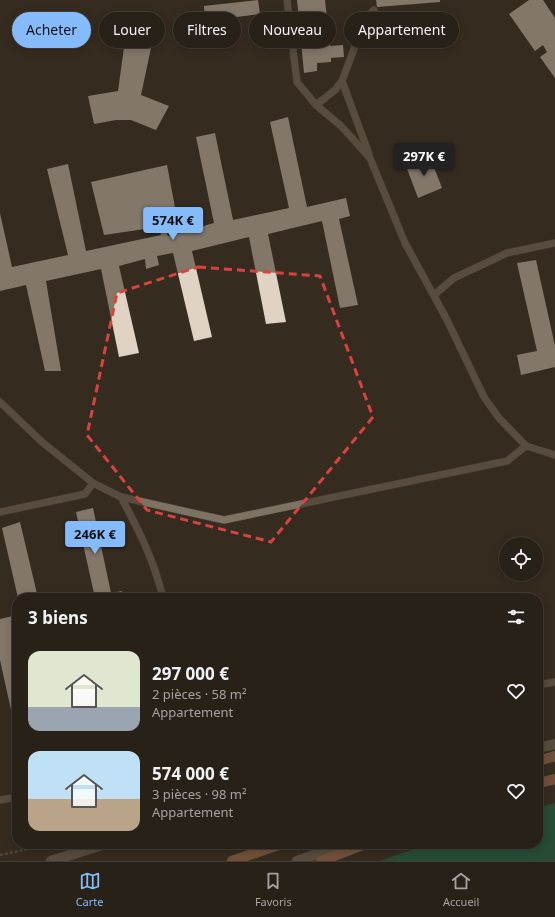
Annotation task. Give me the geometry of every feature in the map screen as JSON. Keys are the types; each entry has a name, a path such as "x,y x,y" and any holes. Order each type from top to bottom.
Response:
{"main road":[{"path":"543,760 555,756"},
{"path":"543,782 555,778"},
{"path":"232,861 267,849"},
{"path":"321,861 352,849"}],"street":[{"path":"543,747 555,744"},
{"path":"51,861 89,849"},
{"path":"297,861 332,849"}],"lane":[{"path":"287,0 296,82 316,105 342,126 370,158"},
{"path":"316,105 335,90 342,82 366,17 374,10"},
{"path":"342,82 370,158 405,243 434,296 484,397 499,418 526,446 555,455"},
{"path":"434,296 454,278 507,253 555,243"},
{"path":"0,402 42,442 93,483 121,498 224,520 507,461 526,446"},
{"path":"0,512 85,494 93,483"},
{"path":"121,498 146,544 156,570 162,593"},
{"path":"543,684 555,682"},
{"path":"0,800 12,797"}],"path":[{"path":"0,855 28,849"}],"highlighted area":[{"path":"198,267 320,276 373,417 271,542 147,510 87,435 117,293"}],"green space":[{"path":"555,803 555,861 380,861 414,849 543,849 543,807"}],"building":[{"path":"258,0 260,12 249,12 249,15 241,16 241,12 204,12 204,6"},
{"path":"297,0 325,0 326,12 298,12"},
{"path":"376,0 440,0 440,2 377,7"},
{"path":"529,0 543,0 555,18 555,78 540,57 547,52 543,45 535,51 509,14"},
{"path":"343,45 344,57 331,58 331,62 317,63 317,71 304,73 302,48 336,48 336,46"},
{"path":"124,48 151,48 141,95 169,106 156,130 131,120 116,120 94,124 88,96 118,91"},
{"path":"288,117 307,207 346,198 350,216 339,219 358,305 340,308 322,221 268,234 286,322 266,324 249,237 192,251 212,337 194,341 173,253 157,256 159,265 146,269 145,259 119,266 139,353 119,357 101,269 46,281 61,371 45,371 26,285 0,291 0,213 12,267 68,255 47,169 68,164 86,251 161,235 158,227 104,235 91,182 167,165 178,223 165,227 168,236 214,223 196,137 215,133 233,220 289,208 270,122"},
{"path":"430,157 442,188 418,198 406,166"},
{"path":"536,260 555,346 555,367 521,375 517,355 537,351 517,263"},
{"path":"93,508 111,593 94,593 76,512"},
{"path":"20,522 37,593 17,593 2,528"},
{"path":"122,591 122,593 111,593"},
{"path":"12,616 12,714 0,660 0,619"}]}
